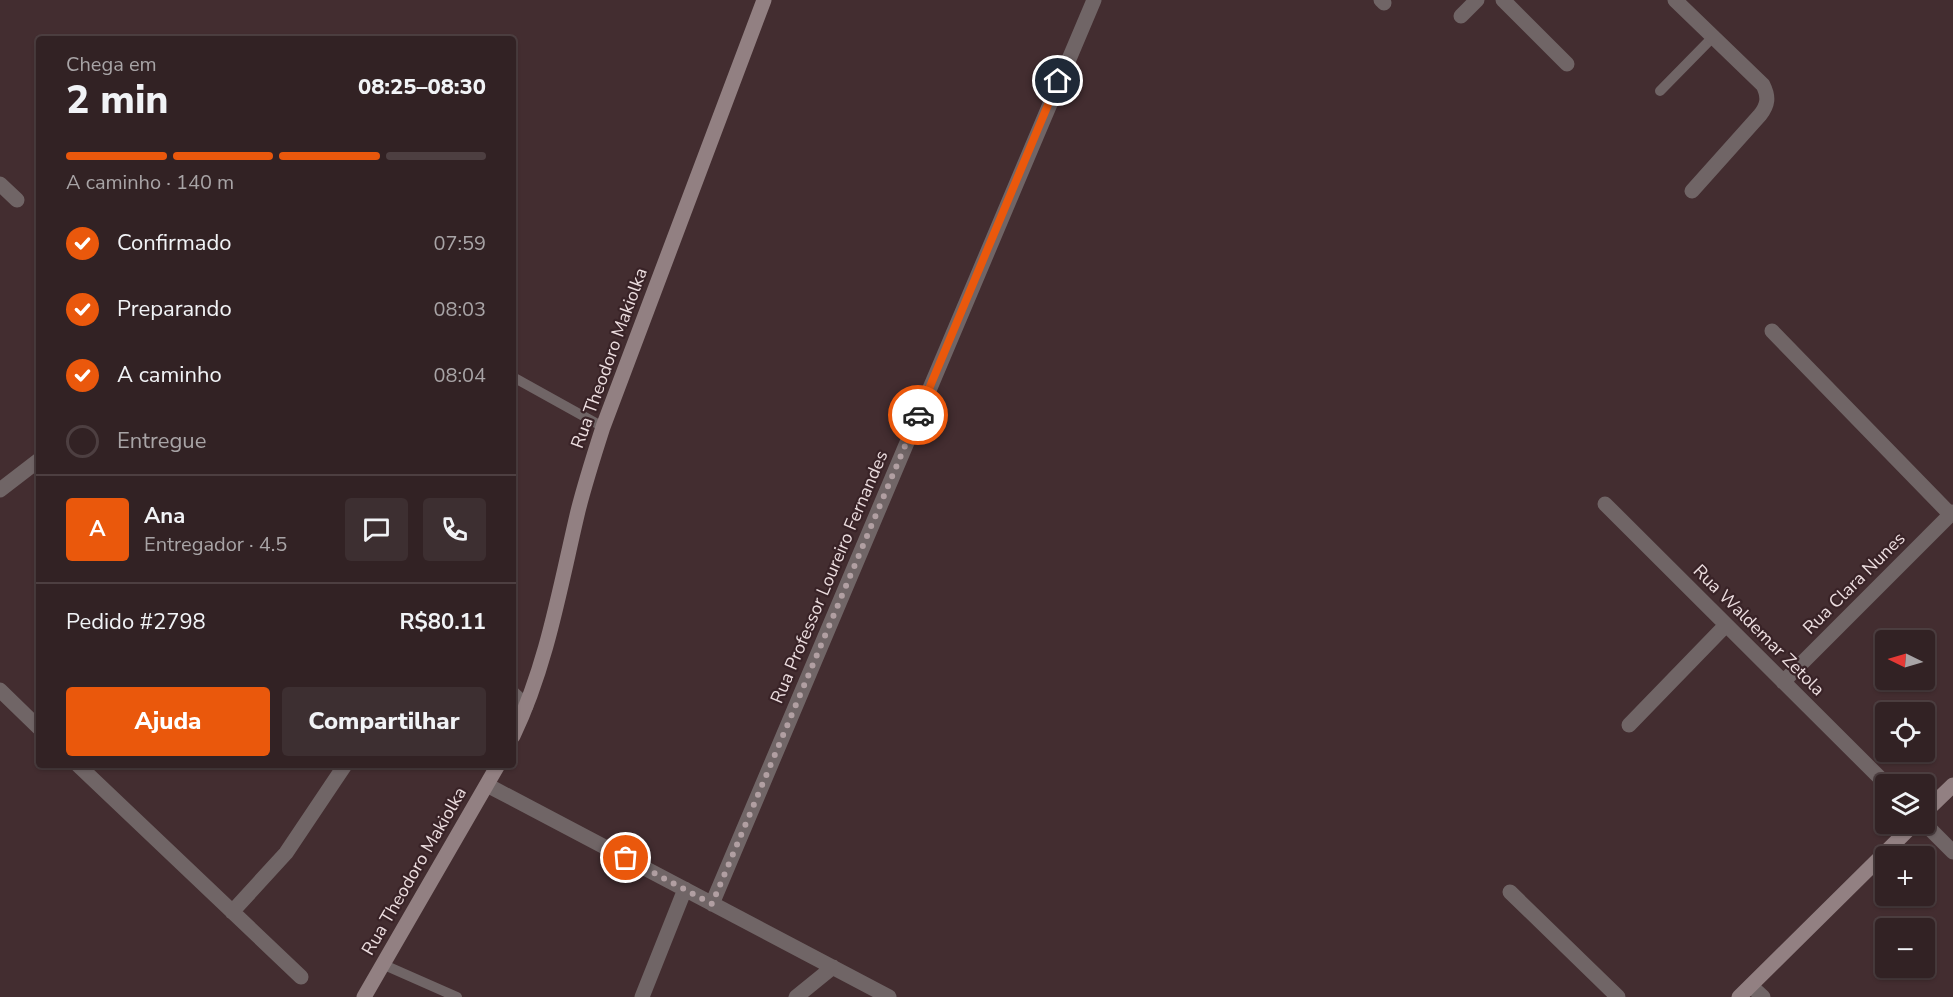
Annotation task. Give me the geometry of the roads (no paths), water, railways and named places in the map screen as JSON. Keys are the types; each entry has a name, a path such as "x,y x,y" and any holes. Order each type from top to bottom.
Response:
{"main road":[{"name":"Rua Theodoro Makiolka","path":"516,729 544,654 582,492 603,427 764,0"},
{"name":"Rua Theodoro Makiolka","path":"364,997 496,768"},
{"path":"1935,802 1953,785"},
{"path":"1739,997 1904,834"}],"street":[{"name":"Rua Professor Loureiro Fernandes","path":"712,904 1094,0"},
{"path":"1461,16 1477,0"},
{"path":"1503,0 1567,64"},
{"path":"1675,0 1763,85 1768,101 1761,116 1692,191"},
{"path":"0,184 17,200"},
{"path":"1772,331 1952,513"},
{"path":"0,490 36,462"},
{"name":"Rua Waldemar Zetola","path":"1605,504 1876,774"},
{"name":"Rua Clara Nunes","path":"1783,682 1952,513"},
{"path":"1629,725 1726,625"},
{"path":"0,690 36,725"},
{"path":"516,696 526,706"},
{"path":"81,768 301,977"},
{"path":"232,912 286,853 343,768"},
{"path":"486,785 889,997"},
{"path":"1934,834 1953,852"},
{"path":"642,997 685,890"},
{"path":"1510,892 1618,997"},
{"path":"796,997 833,967"},
{"path":"1750,986 1762,997"}],"lane":[{"path":"1660,91 1713,36"},
{"path":"516,379 603,427"},
{"path":"382,964 457,997"}]}
